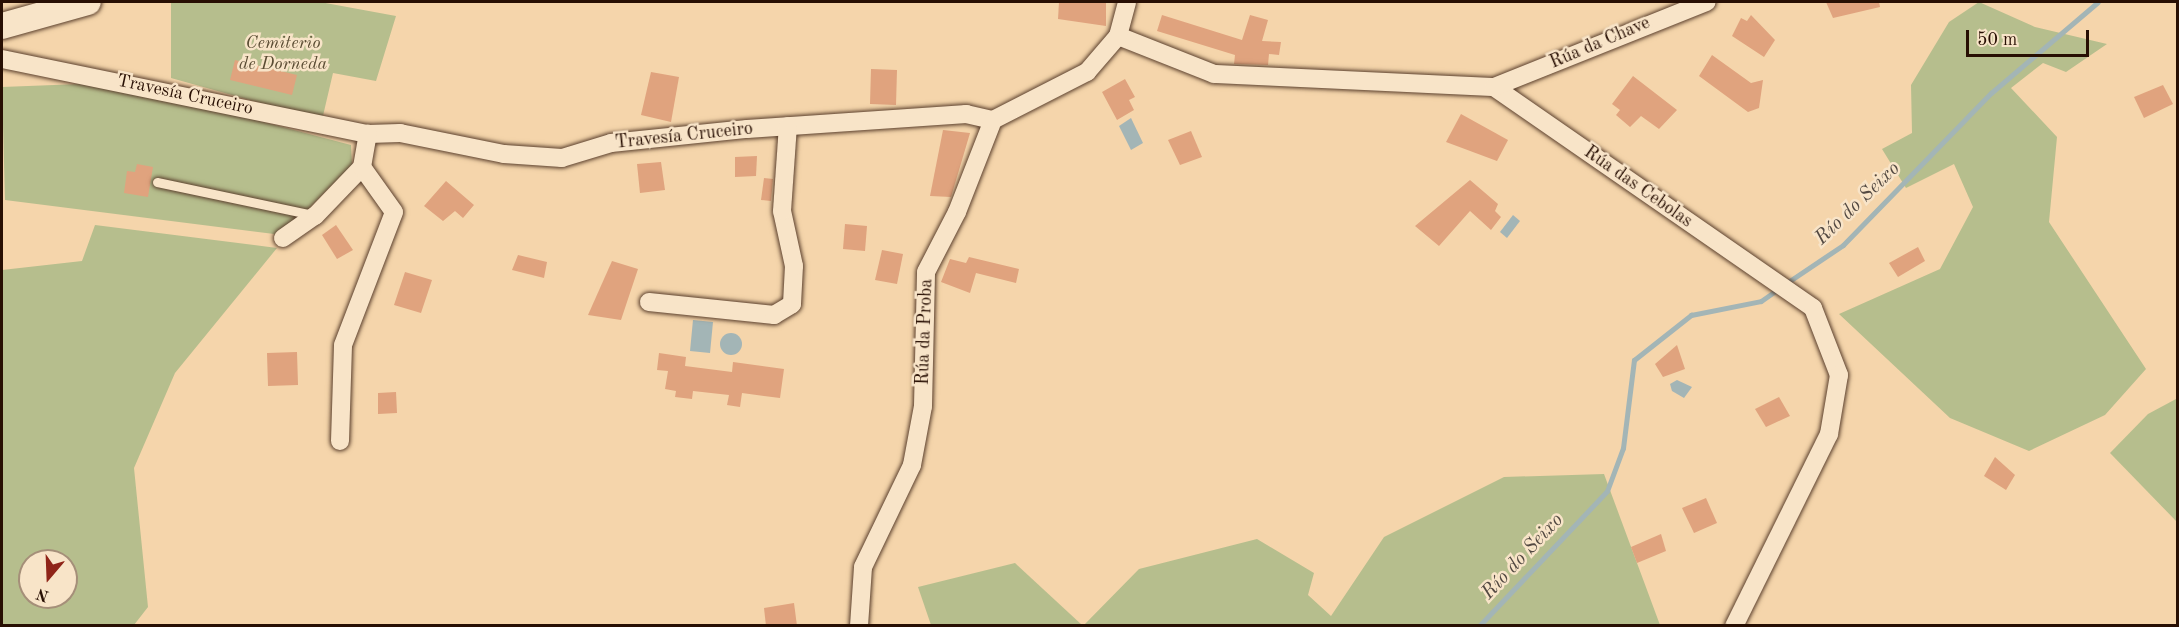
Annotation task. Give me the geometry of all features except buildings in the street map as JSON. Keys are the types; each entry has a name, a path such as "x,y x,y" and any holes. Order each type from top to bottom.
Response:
{"main road":[{"path":"2,26 88,2"}],"street":[{"path":"993,120 1087,72 1118,36 1127,2"},
{"name":"Rúa da Chave","path":"1494,87 1707,2"},
{"path":"1118,36 1214,74 1494,87"},
{"name":"Travesía Cruceiro","path":"2,59 368,134 400,133 504,154 562,158 611,142 789,126 966,114 993,120"},
{"name":"Rúa das Cebolas","path":"1494,87 1813,308 1839,375 1829,434 1734,626"},
{"name":"Rúa da Proba","path":"859,626 863,567 912,465 923,406 926,272 957,212 993,120"},
{"path":"649,302 774,315 792,304 794,266 782,211 789,126"},
{"path":"283,238 315,216 362,167 368,134"},
{"path":"340,441 343,345 394,212 362,167"}],"lane":[{"path":"157,182 315,216"}],"green space":[{"name":"Cemiterio de Dorneda","path":"171,2 320,2 396,16 376,81 333,73 322,120 171,78"},
{"path":"1979,2 2035,27 2107,44 2066,72 2043,63 2011,88 2057,137 2049,222 2146,369 2105,415 2029,451 1950,418 1839,314 1940,269 1973,207 1954,164 1906,188 1882,149 1912,133 1911,85 1949,22"},
{"path":"80,84 202,106 351,145 352,165 282,235 5,200 2,87"},
{"path":"95,225 277,248 175,373 134,468 148,607 134,625 2,625 2,270 82,261"},
{"path":"2176,399 2178,401 2177,522 2110,453 2148,414"},
{"path":"1604,474 1660,625 1083,626 1139,569 1257,539 1314,573 1308,595 1331,616 1384,537 1504,477"},
{"path":"1015,563 1082,625 931,625 918,587"}],"shaded area":[{"path":"1131,118 1143,143 1131,150 1119,126"},
{"path":"1513,215 1520,221 1507,238 1500,232"},
{"path":"693,320 713,322 710,353 690,351"},
{"path":"731,333 739,336 742,344 739,352 731,355 723,352 720,344 723,336"},
{"path":"1677,380 1692,387 1684,398 1672,391 1670,384"}],"waterway":[{"name":"Río do Seixo","path":"1785,284 1843,245 1991,93 2098,2"},
{"name":"Río do Seixo","path":"1479,626 1607,491 1623,448 1634,360 1691,315 1761,301 1778,289"}]}
